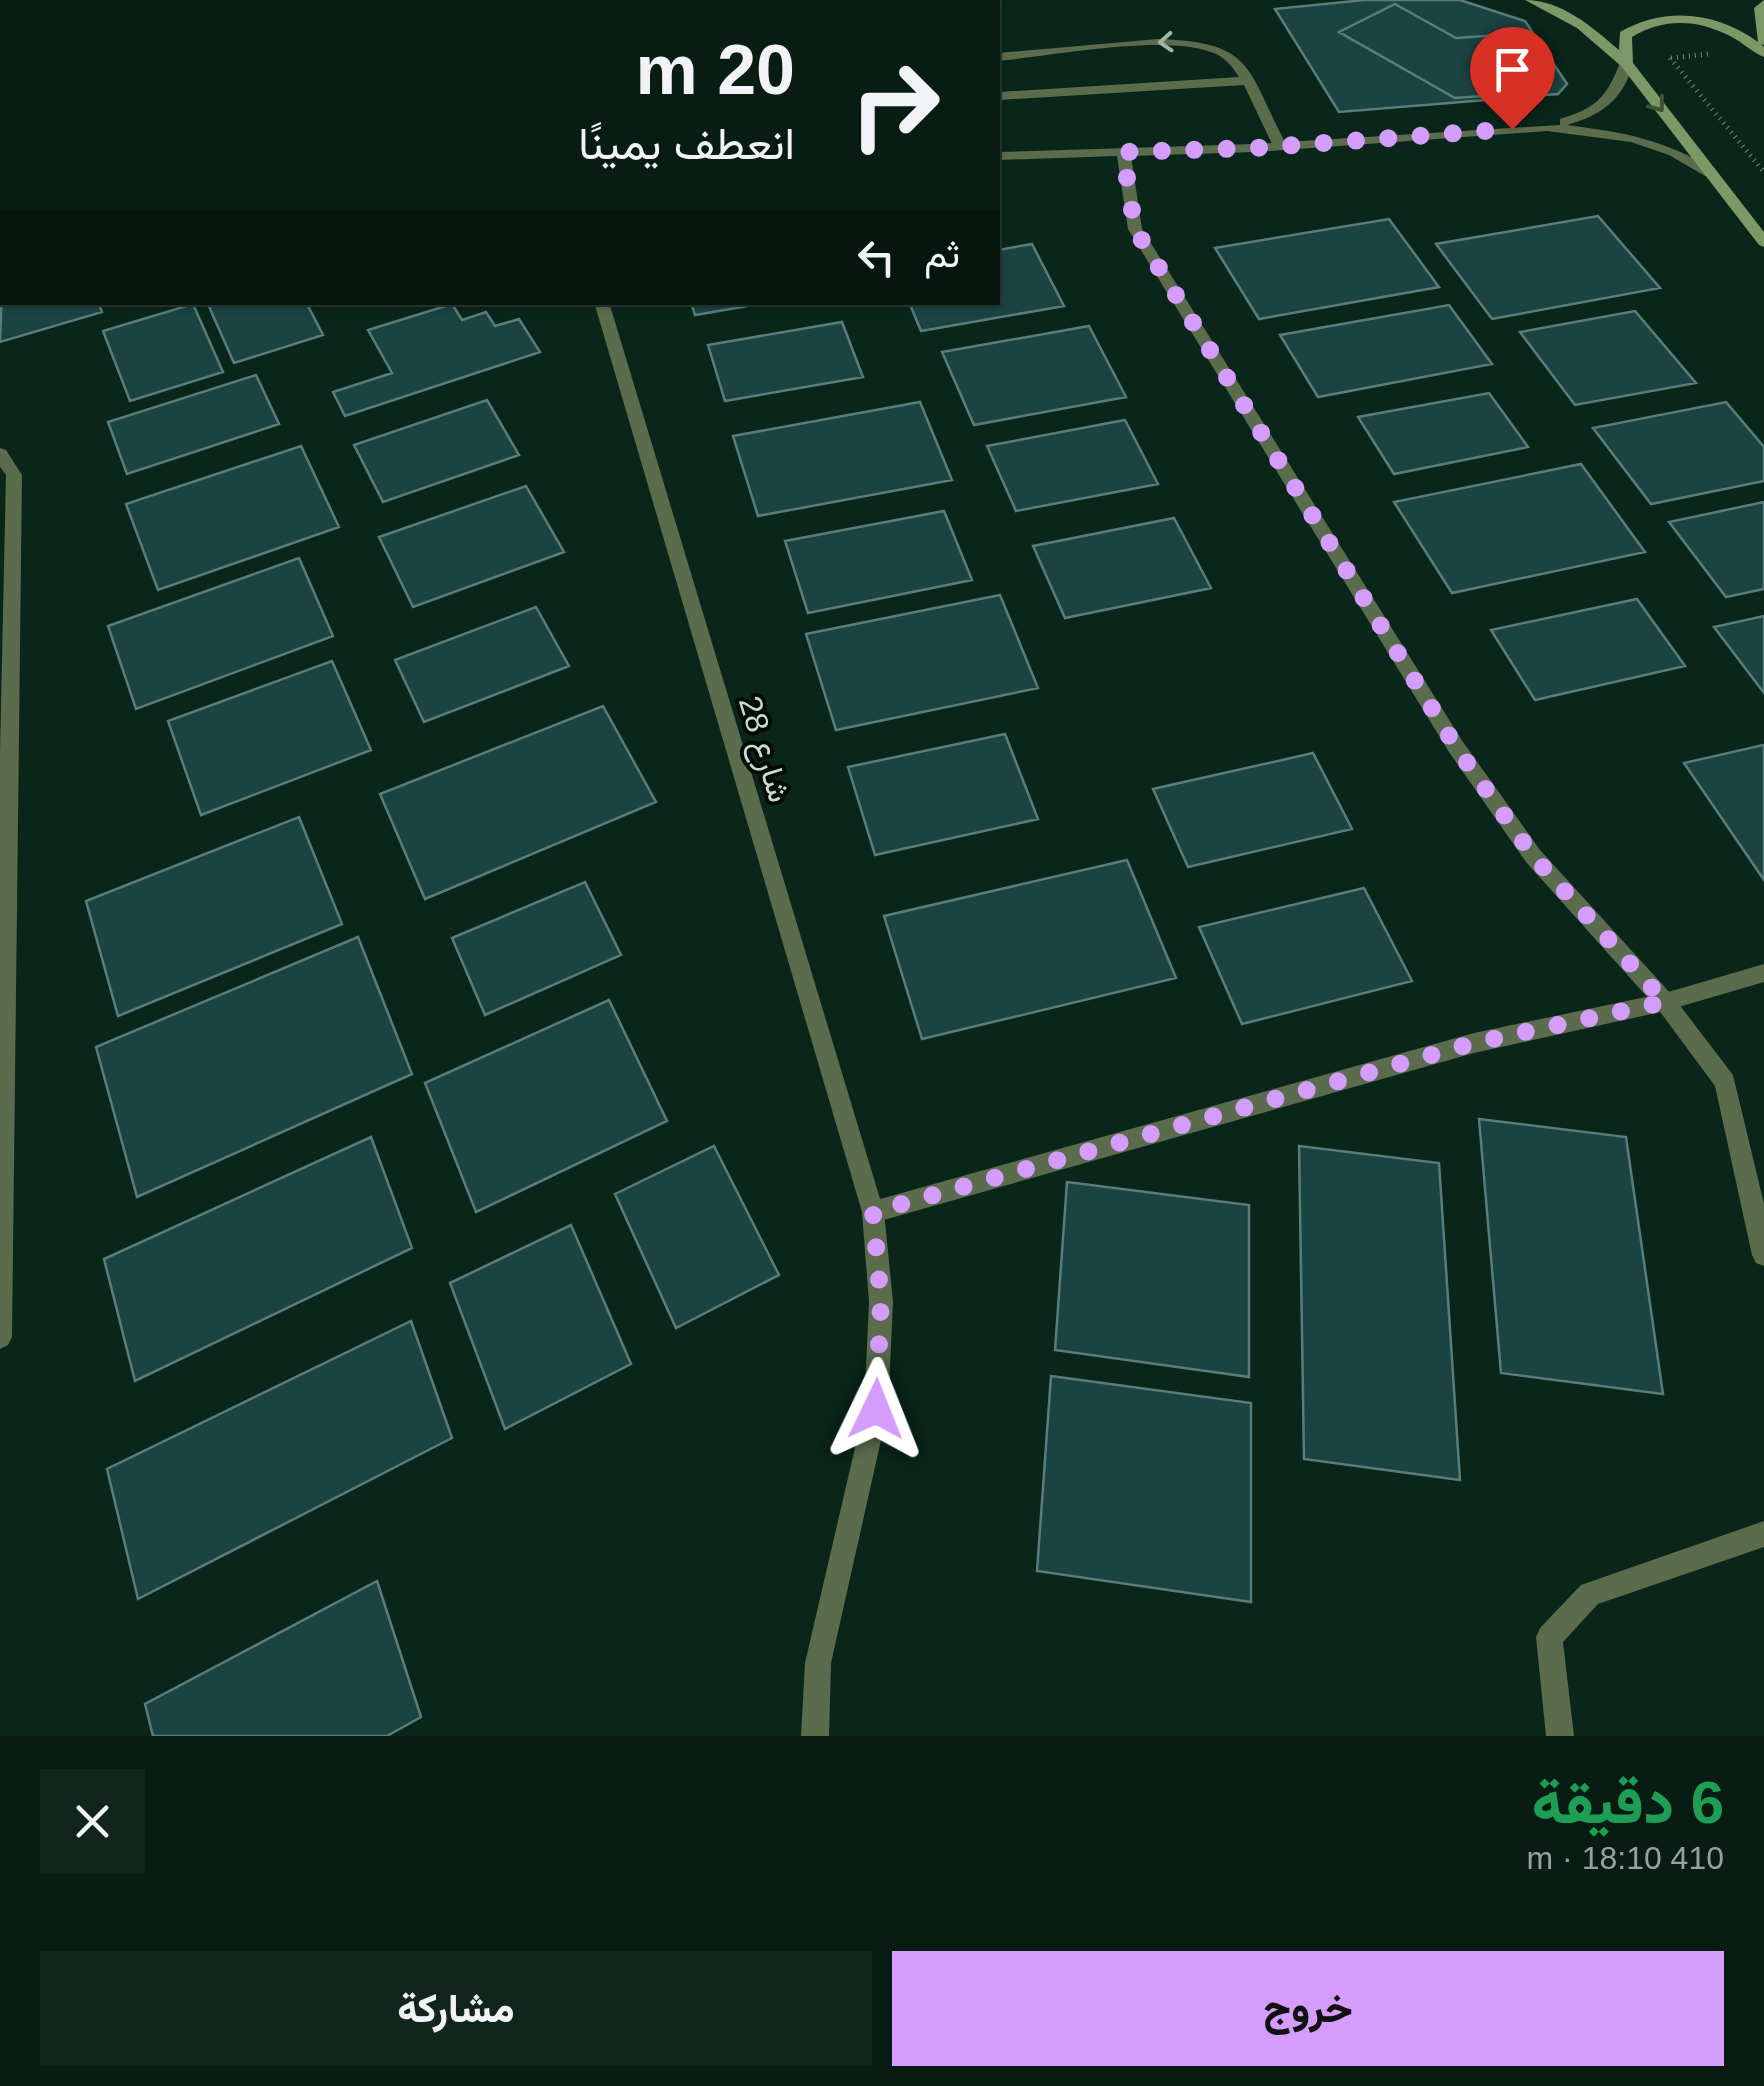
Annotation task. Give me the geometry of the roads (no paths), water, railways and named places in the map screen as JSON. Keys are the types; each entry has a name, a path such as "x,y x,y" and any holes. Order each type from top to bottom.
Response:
{"main road":[{"path":"1531,0 1582,25 1626,63 1764,242"},
{"path":"1763,48 1760,8 1764,3"},
{"path":"1626,63 1624,35 1658,19 1711,22 1736,31 1763,48"}],"street":[{"path":"1000,57 1195,41 1223,50 1246,81 1280,146"},
{"path":"1000,156 1280,146 1547,127 1582,118 1608,103 1622,84 1626,63"},
{"path":"1000,96 1246,81"},
{"path":"1547,127 1633,138 1674,152 1710,173"},
{"path":"1123,152 1135,229 1456,747 1533,856 1665,1002 1725,1082 1764,1255"},
{"name":"شارع 28","path":"602,305 873,1212 881,1302 876,1409 818,1663 815,1736"},
{"path":"0,454 14,475 0,1338"},
{"path":"873,1212 1474,1043 1665,1002 1764,974"},
{"path":"1560,1736 1549,1638 1590,1594 1764,1534"}]}
